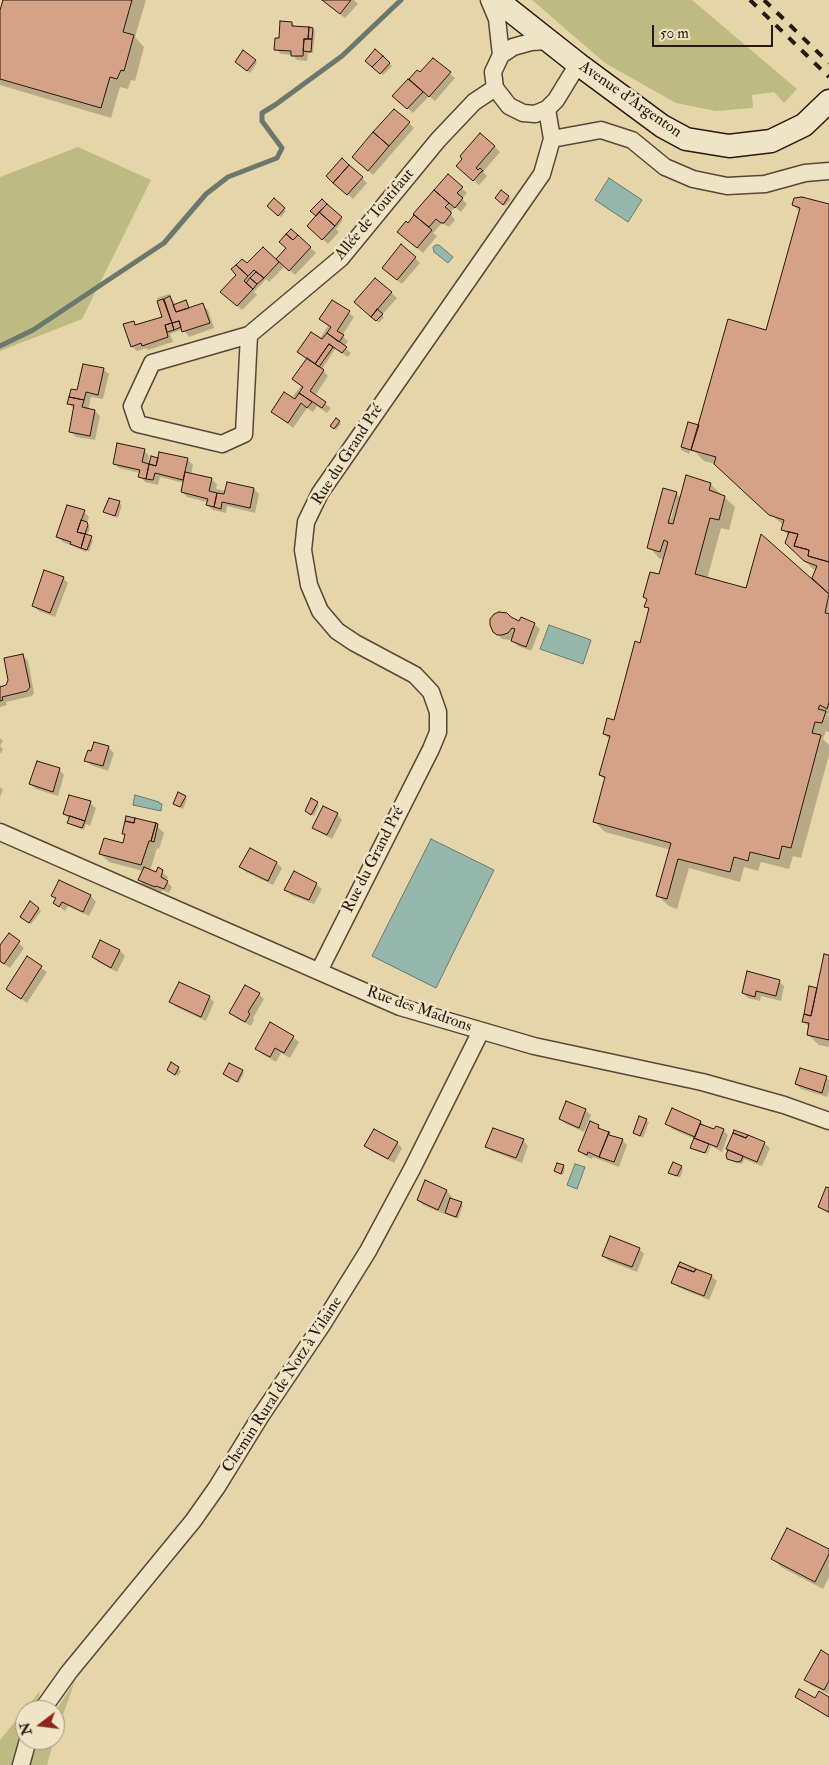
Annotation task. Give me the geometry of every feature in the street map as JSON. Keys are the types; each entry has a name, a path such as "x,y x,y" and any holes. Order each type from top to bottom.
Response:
{"main road":[{"name":"Avenue d'Argenton","path":"497,0 578,64 662,126 686,140 729,146 771,141 804,124 829,101"}],"street":[{"path":"489,0 497,19 501,55"},
{"path":"549,41 531,42 513,47 501,55 493,72 495,88 508,106 523,113 536,114 547,109 556,100 578,64"},
{"name":"Allée de Toutifaut","path":"249,335 244,434 222,444 138,424 132,406 152,364 249,335 341,258 438,140 474,102 495,88"},
{"name":"Rue du Grand Pré","path":"319,971 431,748 438,732 438,712 432,692 415,675 349,639 337,631 320,612 309,585 303,550 306,522 320,494 542,174 552,139 547,109"},
{"path":"552,139 601,130 632,140 666,167 693,178 727,186 765,184 805,173 829,170"},
{"name":"Rue des Madrons","path":"0,832 400,1006 534,1046 702,1082 784,1104 829,1121"},
{"name":"Chemin Rural de Notz à Vilaine","path":"49,1700 69,1672 193,1521 327,1318 373,1243 481,1031"},
{"path":"21,1765 25,1750"}],"shaded area":[{"path":"532,0 692,0 797,89 784,103 774,92 752,95 753,108 716,111 676,103 605,63"},
{"path":"78,147 151,180 82,319 0,351 0,177"},
{"path":"75,1681 65,1709 65,1700 63,1700"},
{"path":"40,1691 38,1700 33,1700"},
{"path":"15,1722 15,1750 17,1750 13,1765 0,1765 0,1740"},
{"path":"36,1750 51,1750 47,1765 29,1765"}],"water":[{"path":"609,178 642,200 628,222 595,200"},
{"path":"439,245 453,257 448,263 434,252 433,247"},
{"path":"549,625 591,640 583,664 540,649"},
{"path":"135,795 159,802 162,804 161,811 133,805"},
{"path":"431,839 494,870 436,988 372,956"},
{"path":"575,1164 585,1167 577,1189 567,1185"}],"building":[{"path":"3,0 132,0 123,32 134,35 124,71 121,70 117,79 110,77 101,108 0,79 0,10"},
{"path":"322,0 351,0 340,14"},
{"path":"280,21 292,22 292,26 309,27 308,39 304,39 303,56 291,56 291,51 274,50 275,38 279,38"},
{"path":"309,27 313,28 312,39 308,39"},
{"path":"304,39 312,39 311,52 303,51"},
{"path":"375,49 383,56 372,67 365,61"},
{"path":"243,50 256,60 247,71 235,62"},
{"path":"383,56 390,63 380,74 372,67"},
{"path":"433,58 451,72 429,97 409,79 417,70 420,72"},
{"path":"408,79 423,92 407,109 392,96"},
{"path":"394,109 410,122 389,146 373,132"},
{"path":"373,132 389,146 368,171 352,157"},
{"path":"480,133 495,146 476,168 478,170 480,168 483,171 473,181 456,166 462,159 460,156"},
{"path":"342,158 349,165 333,183 326,176"},
{"path":"349,165 363,177 347,195 333,183"},
{"path":"448,174 463,187 457,193 463,198 455,208 434,190"},
{"path":"434,190 449,203 445,207 451,214 444,223 436,219 429,227 413,214"},
{"path":"501,190 509,196 503,205 495,198"},
{"path":"802,197 829,204 829,562 808,556 809,550 794,546 798,534 781,530 784,520 769,515 714,464 716,457 691,450 728,319 766,330 800,208 792,205 794,198"},
{"path":"274,198 285,208 278,216 267,206"},
{"path":"322,199 327,204 316,216 310,211"},
{"path":"327,204 342,217 335,226 319,212"},
{"path":"319,212 335,226 322,240 307,226"},
{"path":"414,215 432,230 417,248 397,232"},
{"path":"291,229 298,235 293,240 286,234"},
{"path":"286,234 293,240 298,235 311,247 289,271 276,259 286,248 279,242"},
{"path":"401,244 416,257 397,280 382,268"},
{"path":"263,247 279,262 264,278 254,270 248,276 236,265 242,259 247,263"},
{"path":"236,265 248,276 244,281 253,289 237,306 220,292 236,275 231,269"},
{"path":"256,272 264,278 257,284 250,278"},
{"path":"250,278 257,284 253,289 246,283"},
{"path":"375,278 392,292 371,317 354,302"},
{"path":"170,296 176,312 203,303 210,323 182,332 179,321 172,323 164,299"},
{"path":"163,299 172,323 165,325 168,337 142,346 141,343 131,347 123,324 134,321 135,325 162,317 157,301"},
{"path":"186,300 189,308 176,312 173,305"},
{"path":"332,300 350,311 337,331 344,335 339,342 327,333 331,327 319,319"},
{"path":"377,309 383,314 376,321 371,317"},
{"path":"179,321 181,327 174,330 172,323"},
{"path":"172,323 174,330 167,332 165,325"},
{"path":"311,332 322,339 327,333 347,347 342,353 329,344 315,364 297,352"},
{"path":"329,344 333,347 319,367 315,364"},
{"path":"307,358 324,370 310,391 326,402 322,408 299,393 303,387 292,379"},
{"path":"83,364 104,368 98,395 86,392 84,400 69,397 71,389 77,390"},
{"path":"284,392 295,399 299,393 312,402 307,408 301,403 288,423 271,412"},
{"path":"69,397 84,400 82,407 95,410 90,436 69,432 74,405 67,404"},
{"path":"336,418 340,421 334,429 330,426"},
{"path":"688,422 699,425 691,450 681,447"},
{"path":"117,443 145,449 142,462 149,464 146,479 138,477 140,470 113,464"},
{"path":"159,452 188,458 183,480 155,473 153,480 146,479 149,464 156,466"},
{"path":"151,456 158,458 156,466 149,464"},
{"path":"185,472 212,478 209,491 217,493 214,507 206,505 208,499 181,492"},
{"path":"686,475 711,483 709,490 725,496 719,520 710,518 695,574 746,588 761,534 829,594 825,613 829,614 829,702 827,709 820,705 818,709 826,711 822,723 815,722 812,733 821,735 791,848 782,846 779,859 750,852 748,861 734,857 730,872 678,859 667,899 656,896 671,843 593,822 605,777 599,775 610,736 603,734 607,718 614,720 635,641 640,643 649,608 644,607 647,599 643,597 650,572 659,574 668,542 664,540 660,552 647,548 663,488 677,492 668,523 673,524"},
{"path":"227,482 254,488 250,508 222,502 221,509 214,507 217,493 224,494"},
{"path":"109,498 120,501 115,516 103,512"},
{"path":"67,505 85,510 77,532 85,534 81,548 56,537"},
{"path":"81,520 87,522 88,525 85,534 77,532"},
{"path":"789,532 798,534 794,546 809,550 808,556 829,562 829,594 812,578 817,566 804,561 785,543"},
{"path":"85,534 92,536 87,550 81,548"},
{"path":"44,570 64,577 50,613 32,606"},
{"path":"499,612 507,613 519,621 521,617 535,623 526,647 511,641 515,629 512,628 508,633 502,635 497,635 493,632 490,619"},
{"path":"23,654 30,687 27,691 2,697 3,700 0,701 0,687 6,685 8,680 4,658"},
{"path":"94,742 109,746 103,766 84,761 88,750 91,751"},
{"path":"37,761 60,768 53,792 29,784"},
{"path":"178,792 186,796 180,807 173,804"},
{"path":"69,795 91,801 85,821 63,814"},
{"path":"311,798 318,802 311,815 305,811"},
{"path":"323,806 338,813 327,835 312,828"},
{"path":"70,816 85,821 82,828 67,823"},
{"path":"126,816 135,818 134,823 125,821"},
{"path":"135,818 156,823 141,865 99,854 104,838 123,843 125,834 122,834 125,821 134,823"},
{"path":"156,823 158,824 154,842 151,841"},
{"path":"250,848 277,862 268,881 239,867"},
{"path":"144,867 156,872 158,867 163,870 161,877 168,881 164,889 138,880"},
{"path":"294,871 317,883 309,900 284,890"},
{"path":"59,880 91,895 83,912 62,902 59,907 53,903 56,898 51,896"},
{"path":"30,901 39,908 29,923 20,917"},
{"path":"9,933 20,941 4,964 0,961 0,945"},
{"path":"100,940 120,950 111,968 92,957"},
{"path":"824,954 829,955 829,1040 807,1035 809,1023 802,1022 804,1014 811,1016"},
{"path":"27,956 42,966 21,999 6,989"},
{"path":"747,971 780,980 776,996 756,991 755,997 742,993"},
{"path":"179,982 210,996 201,1017 169,1002"},
{"path":"245,985 260,993 248,1012 250,1014 245,1022 229,1013"},
{"path":"809,986 817,988 811,1016 804,1014"},
{"path":"270,1022 294,1036 284,1053 275,1048 270,1057 255,1049"},
{"path":"171,1062 179,1067 175,1075 167,1070"},
{"path":"229,1063 243,1070 237,1082 223,1074"},
{"path":"800,1068 827,1076 822,1093 795,1084"},
{"path":"566,1101 586,1109 579,1128 559,1119"},
{"path":"672,1108 701,1121 695,1137 665,1124"},
{"path":"639,1116 647,1119 640,1136 633,1133"},
{"path":"590,1121 599,1125 598,1128 609,1132 599,1157 588,1152 587,1155 578,1151"},
{"path":"700,1124 714,1129 716,1126 724,1129 717,1147 694,1138"},
{"path":"493,1128 524,1139 516,1158 485,1147"},
{"path":"374,1129 398,1142 388,1159 364,1146"},
{"path":"734,1130 748,1135 746,1138 733,1133"},
{"path":"609,1132 609,1135 623,1139 614,1162 599,1157"},
{"path":"733,1133 746,1138 748,1135 765,1142 757,1162 726,1149"},
{"path":"694,1138 709,1144 705,1153 690,1148"},
{"path":"728,1150 743,1156 741,1161 737,1162 727,1159"},
{"path":"673,1162 682,1166 677,1176 668,1173"},
{"path":"557,1163 564,1165 561,1174 554,1171"},
{"path":"425,1180 447,1190 438,1210 417,1200"},
{"path":"826,1187 829,1188 829,1212 818,1207"},
{"path":"450,1198 462,1202 456,1217 445,1213"},
{"path":"610,1236 640,1248 632,1267 602,1256"},
{"path":"680,1262 696,1269 694,1272 678,1266"},
{"path":"678,1266 694,1272 696,1269 712,1275 704,1296 671,1283"},
{"path":"787,1528 829,1549 829,1554 815,1582 771,1559"},
{"path":"821,1650 829,1655 829,1681 824,1690 804,1680"},
{"path":"799,1689 815,1698 819,1691 829,1697 829,1717 795,1697"}],"waterway":[{"path":"0,346 33,330 164,243 206,194 228,177 277,158 282,148 262,121 262,113 342,56 401,0"}],"railway":[{"path":"750,0 829,77"},
{"path":"764,0 829,63"}]}
